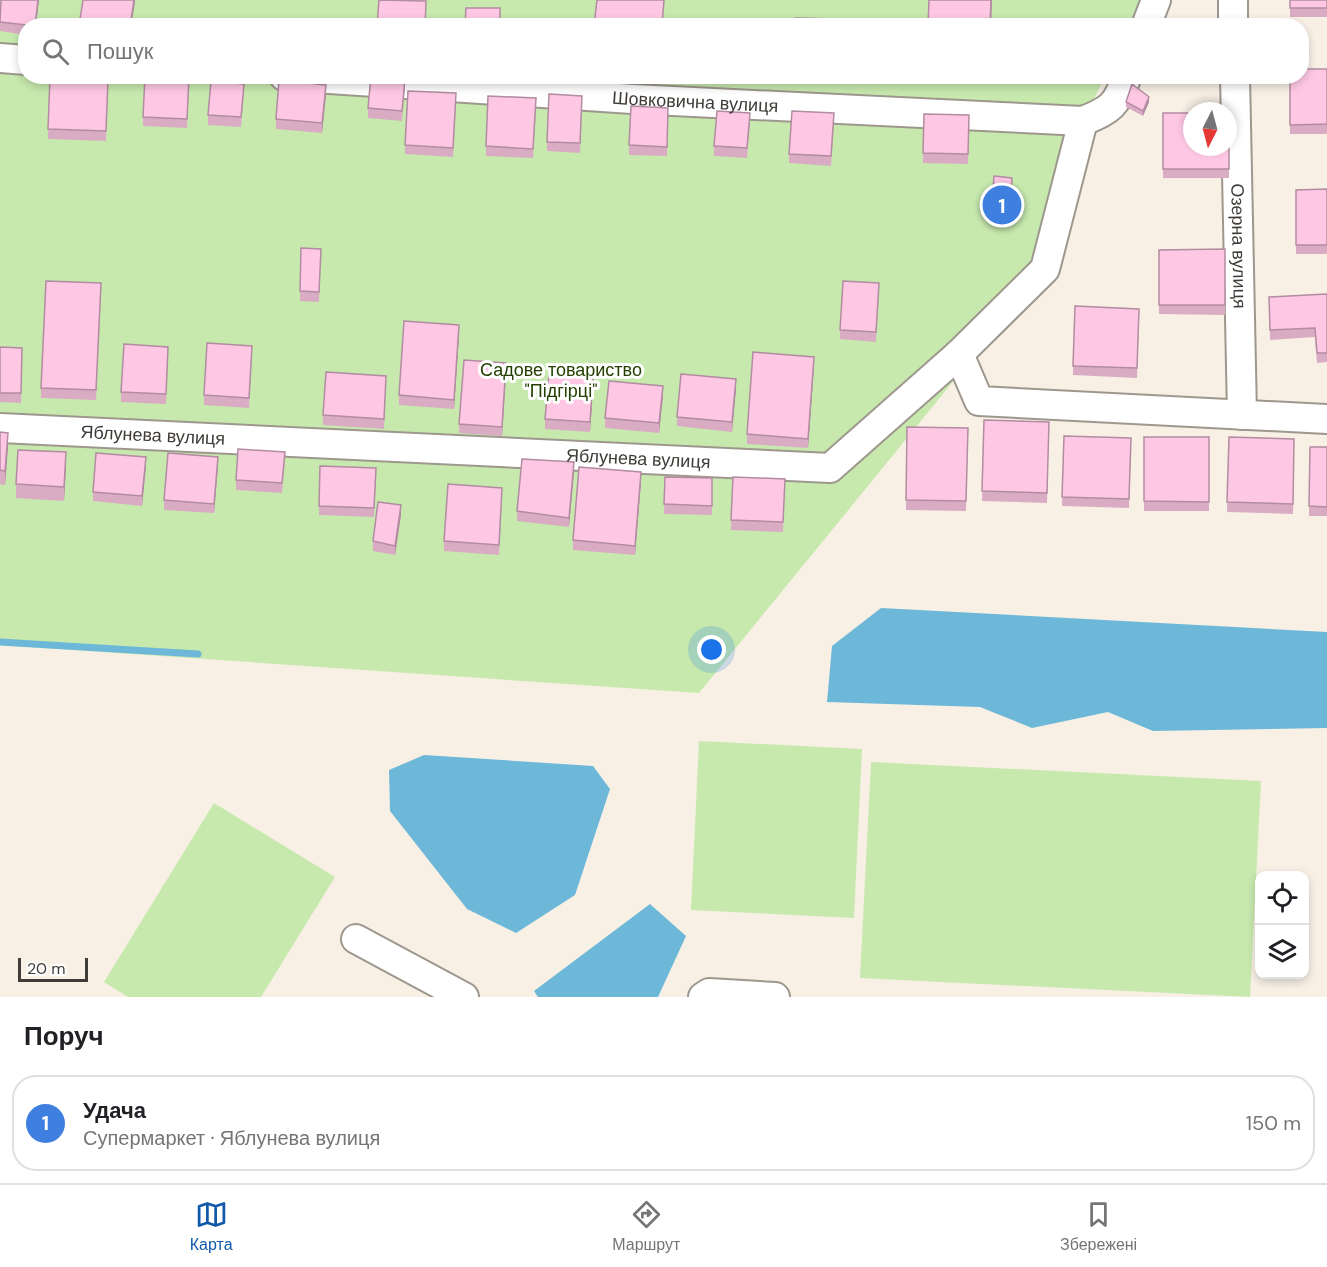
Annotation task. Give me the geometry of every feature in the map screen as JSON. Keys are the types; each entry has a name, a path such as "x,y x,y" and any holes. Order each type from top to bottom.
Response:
{"street":[{"path":"1149,18 1156,0"},
{"path":"1233,0 1233,18"},
{"path":"0,58 18,59"},
{"name":"Шовковична вулиця","path":"405,84 633,99 1094,116"},
{"path":"1094,116 1119,100 1124,84"},
{"name":"Озерна вулиця","path":"1235,84 1242,415"},
{"name":"Яблунева вулиця","path":"0,428 830,468 959,354 1045,269 1094,116"},
{"path":"959,354 979,401 1327,419"},
{"path":"356,939 464,997"},
{"path":"703,997 709,993 775,997"}],"green space":[{"name":"Садове товариство \"Підгірці\"","path":"0,0 1144,0 1135,18 18,18 18,84 1102,84 1083,121 1045,269 699,693 0,645"},
{"path":"699,741 862,749 854,918 691,910"},
{"path":"871,762 1261,781 1250,997 860,978"},
{"path":"214,803 335,877 261,997 128,997 104,982"}],"water":[{"path":"881,608 1327,632 1327,728 1153,731 1108,712 1032,728 980,707 827,702 832,646"},
{"path":"424,755 593,766 610,789 575,895 516,933 467,909 390,811 389,770"},
{"path":"650,904 686,936 658,997 538,997 534,991"}],"building":[{"path":"1,0 38,0 36,18 18,18 18,24 0,22"},
{"path":"83,0 134,0 131,18 80,18"},
{"path":"379,0 426,1 425,18 378,18"},
{"path":"597,0 664,0 663,18 595,18"},
{"path":"929,0 991,0 990,18 928,18"},
{"path":"1290,0 1327,0 1327,8 1290,8"},
{"path":"466,8 500,8 500,18 465,18"},
{"path":"1309,69 1327,69 1327,124 1290,125 1290,84 1309,84"},
{"path":"50,84 108,84 106,131 48,129"},
{"path":"145,84 189,84 187,119 143,117"},
{"path":"211,84 244,84 241,117 208,115"},
{"path":"279,84 326,85 322,123 276,119"},
{"path":"370,84 405,84 402,111 368,108"},
{"path":"1132,84 1149,97 1143,111 1126,102"},
{"path":"408,91 456,93 453,148 405,145"},
{"path":"549,94 582,96 580,143 547,142"},
{"path":"488,96 536,98 533,149 486,146"},
{"path":"631,106 668,108 667,147 629,145"},
{"path":"717,111 750,113 747,148 714,146"},
{"path":"792,111 834,113 831,156 789,154"},
{"path":"1163,113 1183,113 1183,156 1229,156 1229,169 1163,169"},
{"path":"924,114 969,115 968,154 923,153"},
{"path":"994,176 1012,178 1010,215 991,212"},
{"path":"1327,189 1327,245 1296,245 1296,190"},
{"path":"301,248 321,249 319,292 300,291"},
{"path":"1225,249 1225,305 1159,305 1159,250"},
{"path":"46,281 101,283 96,390 41,388"},
{"path":"843,281 879,283 876,332 840,330"},
{"path":"1327,294 1327,353 1317,353 1315,328 1270,330 1269,297"},
{"path":"1075,306 1139,309 1137,368 1073,366"},
{"path":"404,321 459,325 454,400 399,395"},
{"path":"207,343 252,346 249,398 204,395"},
{"path":"124,344 168,347 166,394 121,392"},
{"path":"0,347 22,348 21,393 0,393"},
{"path":"753,352 814,357 808,439 747,434"},
{"path":"464,360 506,363 502,427 459,424"},
{"path":"326,372 386,376 384,419 323,415"},
{"path":"549,374 593,377 590,422 545,419"},
{"path":"681,374 736,379 732,422 677,417"},
{"path":"609,381 663,386 659,423 605,418"},
{"path":"984,420 1049,422 1047,493 982,491"},
{"path":"907,427 968,428 966,501 906,500"},
{"path":"0,432 8,433 5,471 0,470"},
{"path":"1064,436 1131,438 1129,499 1062,497"},
{"path":"1144,437 1209,437 1209,502 1144,501"},
{"path":"1229,437 1294,439 1293,504 1227,502"},
{"path":"1310,447 1327,447 1327,507 1309,506"},
{"path":"238,449 285,452 282,483 236,480"},
{"path":"18,450 66,452 64,487 16,484"},
{"path":"96,453 146,457 142,496 93,492"},
{"path":"168,453 218,457 214,504 164,500"},
{"path":"522,459 574,462 569,518 517,511"},
{"path":"320,466 376,468 374,508 319,506"},
{"path":"579,467 641,472 635,546 573,540"},
{"path":"665,477 712,478 712,506 664,504"},
{"path":"733,477 785,479 783,522 731,520"},
{"path":"448,484 502,488 499,545 444,541"},
{"path":"378,502 401,505 395,546 373,541"}],"waterway":[{"path":"0,642 198,654"}],"place":[{"name":"Удача","path":"1002,205"}]}
